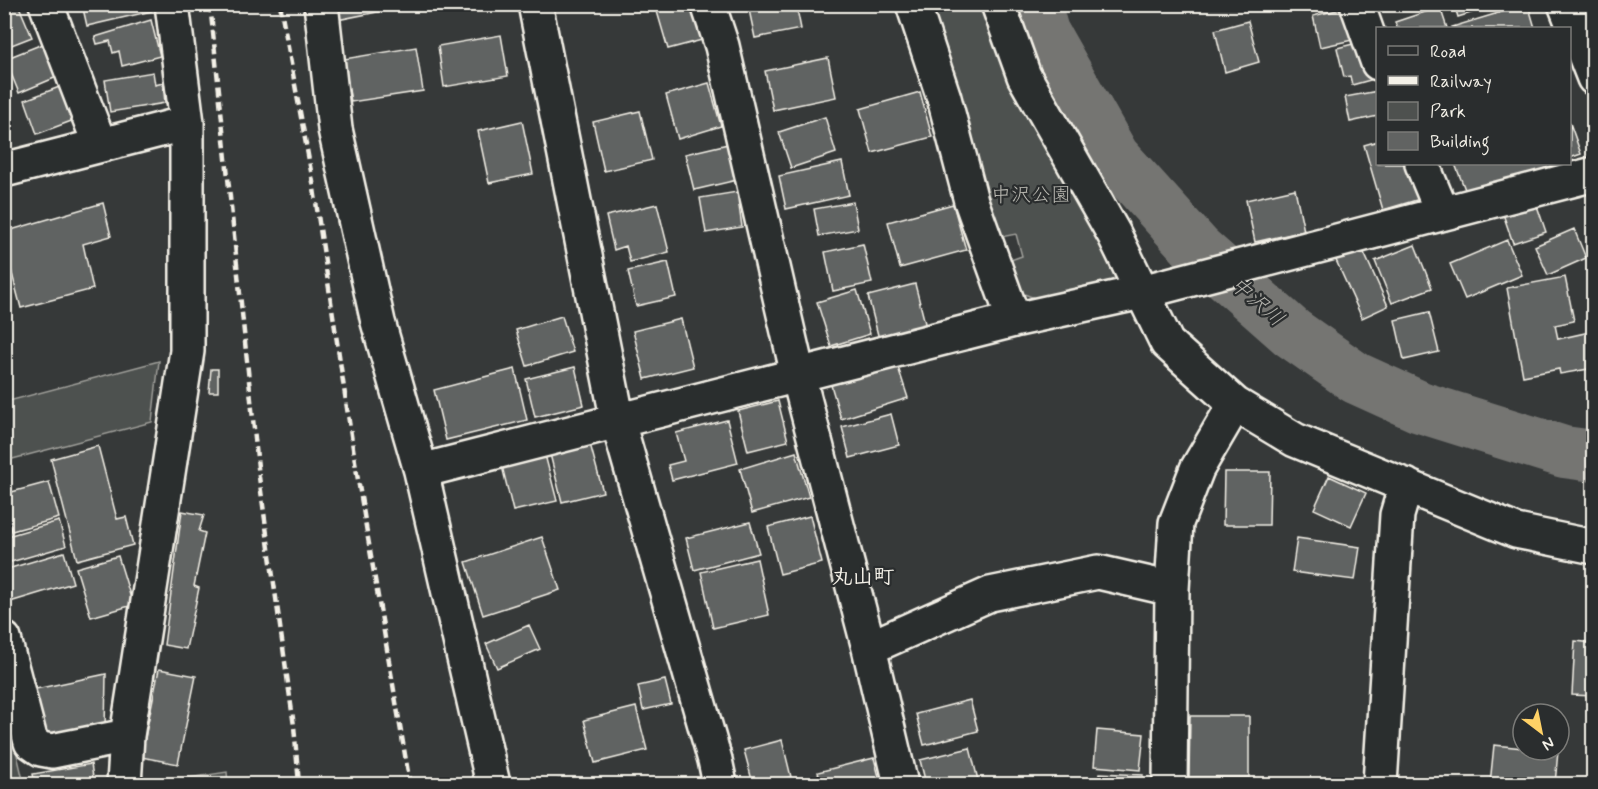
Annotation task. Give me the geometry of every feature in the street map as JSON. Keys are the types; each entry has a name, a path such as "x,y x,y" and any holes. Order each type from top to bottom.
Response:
{"street":[{"path":"46,4 100,145"},
{"path":"124,784 127,736 187,351 187,123 172,4"},
{"path":"321,4 335,129 378,322 421,471 493,784"},
{"path":"535,4 618,422 720,784"},
{"path":"708,4 727,68 798,375 869,648 901,784"},
{"path":"913,4 944,98 971,201 1014,320"},
{"path":"998,4 1024,76 1114,234 1157,288 1167,343 1235,404 1295,440 1516,531 1593,547"},
{"path":"1357,4 1376,60"},
{"path":"1571,7 1593,78"},
{"path":"4,170 187,123"},
{"path":"1422,165 1442,212"},
{"path":"421,471 1014,320 1157,288 1593,174"},
{"path":"1170,784 1172,589 1176,523 1197,469 1235,404"},
{"path":"1380,784 1397,515 1406,485"},
{"path":"869,648 990,594 1098,572 1172,589"},
{"path":"4,639 32,742 42,749 52,751 127,736"}],"green space":[{"name":"中沢公園","path":"927,5 986,5 1120,268 1113,280 1037,299 1019,292 1008,261 1022,256 1016,234 1001,237"},
{"path":"159,361 152,422 5,461 5,402"},
{"path":"5,704 24,784 5,784"},
{"path":"227,772 228,784 149,784"}],"building":[{"path":"18,4 32,37 4,48 4,6"},
{"path":"82,4 152,4 152,11 87,26"},
{"path":"335,4 411,4 412,5 337,20"},
{"path":"667,4 692,4 702,40 668,49 656,8"},
{"path":"796,4 801,29 755,38 748,5"},
{"path":"1454,4 1499,4 1458,17"},
{"path":"1528,4 1535,27 1452,27"},
{"path":"1349,7 1357,39 1320,47 1313,16"},
{"path":"1440,7 1447,27 1397,27 1395,22"},
{"path":"151,20 160,56 122,66 119,51 113,53 110,41 97,44 95,37"},
{"path":"1248,21 1259,62 1225,72 1215,30"},
{"path":"501,35 508,76 444,87 438,46"},
{"path":"1365,41 1374,79 1352,85 1350,76 1344,77 1337,48"},
{"path":"45,43 59,76 19,93 5,59"},
{"path":"416,47 423,91 351,102 344,59"},
{"path":"828,58 836,97 773,110 765,71"},
{"path":"153,72 155,85 163,83 165,103 110,112 105,80"},
{"path":"709,83 721,126 678,139 666,95"},
{"path":"62,86 74,120 37,134 25,100"},
{"path":"1376,91 1376,116 1350,122 1345,97"},
{"path":"920,92 932,137 872,153 860,109"},
{"path":"640,111 652,160 604,171 593,122"},
{"path":"825,117 836,153 791,168 779,132"},
{"path":"522,121 533,174 489,183 478,131"},
{"path":"1571,126 1581,154 1571,158"},
{"path":"1376,142 1376,165 1410,165 1420,199 1383,210 1364,145"},
{"path":"728,144 737,180 694,190 685,154"},
{"path":"842,162 849,195 786,209 779,176"},
{"path":"1455,165 1553,165 1468,197"},
{"path":"1295,189 1304,231 1255,242 1246,200"},
{"path":"737,192 742,227 706,233 700,198"},
{"path":"1535,200 1546,232 1513,243 1502,211"},
{"path":"853,202 858,229 819,236 814,209"},
{"path":"103,203 111,236 83,244 93,289 21,308 4,243 4,232"},
{"path":"657,204 669,252 630,262 626,246 614,250 606,216"},
{"path":"953,204 966,250 900,268 888,222"},
{"path":"1574,229 1586,258 1548,275 1535,246"},
{"path":"1507,240 1522,275 1465,299 1450,264"},
{"path":"863,244 872,283 833,291 825,252"},
{"path":"1415,245 1432,288 1392,303 1375,261"},
{"path":"1361,246 1388,306 1362,318 1335,258"},
{"path":"668,262 676,297 636,306 628,271"},
{"path":"1565,277 1574,321 1555,325 1558,339 1594,331 1594,368 1560,374 1559,369 1523,376 1507,288"},
{"path":"915,284 927,331 880,343 868,296"},
{"path":"857,290 870,334 831,346 817,302"},
{"path":"1429,312 1439,352 1404,360 1395,320"},
{"path":"562,316 573,352 527,366 516,330"},
{"path":"681,319 693,367 645,379 633,331"},
{"path":"897,364 908,398 841,419 831,385"},
{"path":"575,367 584,405 535,417 526,379"},
{"path":"211,369 218,369 218,392 209,392"},
{"path":"515,369 527,420 446,440 434,390"},
{"path":"778,401 788,441 748,451 738,411"},
{"path":"891,414 899,445 850,458 842,427"},
{"path":"727,420 738,463 672,480 668,465 684,461 676,433"},
{"path":"589,440 603,492 562,502 549,450"},
{"path":"98,446 117,519 126,517 133,545 77,560 51,459"},
{"path":"544,451 557,501 513,511 501,462"},
{"path":"796,452 809,497 752,513 740,469"},
{"path":"1224,472 1270,472 1269,525 1223,525"},
{"path":"1329,476 1366,493 1351,526 1314,509"},
{"path":"49,482 59,518 12,531 4,503 4,494"},
{"path":"182,511 204,515 199,531 205,533 194,586 199,588 186,649 164,645"},
{"path":"810,516 822,563 780,574 768,527"},
{"path":"59,521 66,546 4,564 4,537"},
{"path":"750,522 759,553 694,570 686,538"},
{"path":"542,537 560,590 483,615 466,562"},
{"path":"1297,538 1360,547 1355,580 1292,572"},
{"path":"64,552 73,583 10,602 4,583 4,570"},
{"path":"118,556 133,605 91,617 76,568"},
{"path":"757,559 769,615 713,628 701,572"},
{"path":"529,625 540,649 497,668 486,644"},
{"path":"1575,641 1594,643 1594,696 1572,695"},
{"path":"159,669 196,676 178,764 141,757"},
{"path":"106,674 105,729 44,740 31,690"},
{"path":"665,680 671,704 643,710 638,686"},
{"path":"970,700 978,731 924,745 916,714"},
{"path":"636,707 647,750 595,763 584,720"},
{"path":"1190,716 1249,716 1249,777 1189,777"},
{"path":"1097,730 1144,734 1140,770 1094,766"},
{"path":"782,740 791,777 753,784 744,750"},
{"path":"1494,745 1511,747 1511,762 1557,762 1555,784 1490,784"},
{"path":"970,748 979,784 926,784 920,760"},
{"path":"874,758 881,784 821,784 818,772"},
{"path":"91,764 94,784 35,784 33,774"},
{"path":"1099,773 1143,775 1142,784 1098,784"},
{"path":"566,779 567,784 540,784"}],"waterway":[{"name":"中沢川","path":"1035,4 1043,32 1114,157 1197,249 1292,333 1356,378 1420,407 1564,452 1594,456"}],"railway":[{"path":"210,4 259,477 294,726 299,784"},
{"path":"280,4 313,182 356,468 410,784"}],"district":[{"name":"丸山町","path":"863,577"}]}
